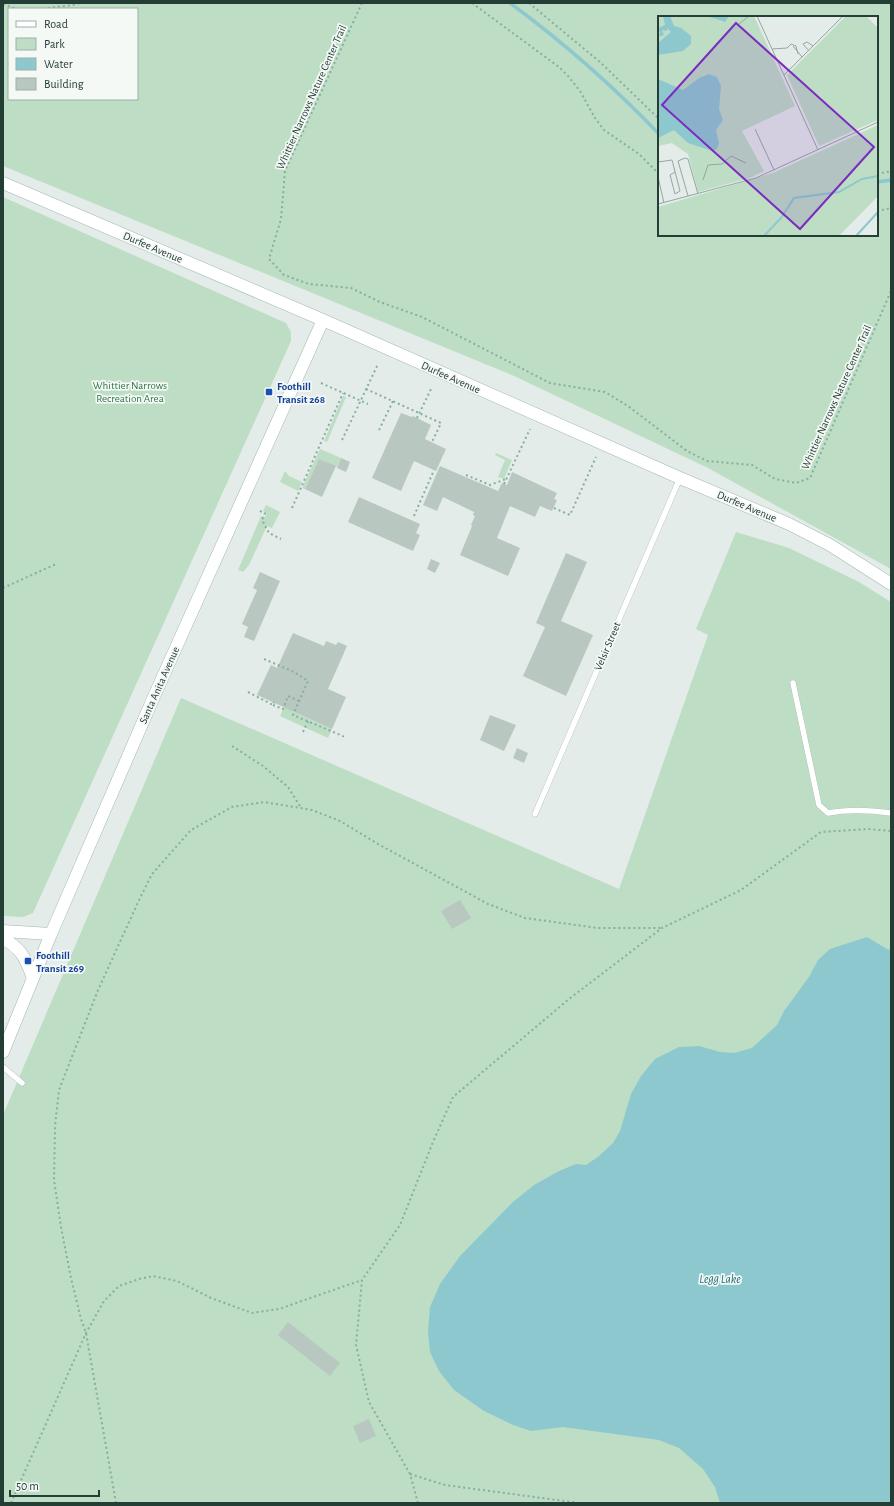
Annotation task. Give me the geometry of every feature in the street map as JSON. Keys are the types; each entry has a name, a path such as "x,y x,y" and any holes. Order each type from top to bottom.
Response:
{"main road":[{"name":"Durfee Avenue","path":"3,183 323,320 680,478 789,524 830,545 891,584"},
{"name":"Santa Anita Avenue","path":"3,1052 33,978 149,708 323,320"},
{"path":"3,931 52,934"},
{"path":"3,939 14,944 24,956 33,978"}],"lane":[{"name":"Velsir Street","path":"535,814 680,478"},
{"path":"793,683 819,805 828,813 840,810 865,810 891,813"},
{"path":"3,1067 22,1083"}],"path":[{"path":"48,8 61,5 70,6 80,3"},
{"name":"Whittier Narrows Nature Center Trail","path":"362,3 285,171 281,219 269,259 284,275 309,284 351,288 380,302 422,317 550,383 605,392 628,406 687,451 707,461 752,465 775,479 796,483 810,478 891,291"},
{"path":"472,3 559,67 580,91 595,118 604,130 639,154 658,173"},
{"path":"529,3 600,62 658,118"},
{"path":"3,4 14,8"},
{"path":"878,174 891,171"},
{"path":"878,211 891,208"},
{"path":"342,440 378,364"},
{"path":"321,383 368,404"},
{"path":"417,418 432,387"},
{"path":"366,389 441,423 432,442"},
{"path":"292,508 343,393"},
{"path":"379,430 393,401"},
{"path":"504,484 530,429"},
{"path":"554,508 570,515 596,457"},
{"path":"312,463 316,465"},
{"path":"414,516 434,470"},
{"path":"466,474 490,485 507,478"},
{"path":"260,511 265,513 262,520 269,533 281,539"},
{"path":"3,588 56,564"},
{"path":"264,659 293,671 308,681 293,715 345,737"},
{"path":"275,664 278,668"},
{"path":"288,672 293,671"},
{"path":"248,692 282,709 288,696 299,702"},
{"path":"303,732 307,720"},
{"path":"232,746 263,766 288,787 301,808"},
{"path":"116,1503 86,1333 79,1312 61,1227 54,1180 54,1154 59,1090 98,990 152,874 191,830 232,807 264,802 312,810 340,821 378,844 488,904 525,918 598,928 662,928"},
{"path":"418,1503 410,1474 369,1402 356,1345 362,1280 400,1225 433,1142 453,1097 569,999 662,928 741,890 821,832 868,829 890,832"},
{"path":"12,1502 86,1333 104,1301 119,1286 153,1276 178,1281 210,1298 252,1313 280,1309 362,1280"},
{"path":"410,1474 445,1485 579,1503"}],"green space":[{"path":"3,3 891,3 891,569 708,468 512,375 3,166"},
{"name":"Whittier Narrows Recreation Area","path":"3,197 286,323 291,332 291,341 33,913 23,917 3,916"},
{"path":"343,396 346,397 327,442 324,441"},
{"path":"320,449 341,458 337,467 319,459 305,489 302,488"},
{"path":"496,453 512,460 504,479 498,477 505,460 495,455"},
{"path":"285,471 289,476 302,482 298,491 280,482"},
{"path":"266,505 280,512 272,528 267,526 249,565 243,572 238,570 261,516 265,517 267,513 263,511"},
{"path":"736,532 789,548 859,582 891,602 891,1503 3,1503 3,1115 181,698 619,889 708,635 696,629"},
{"path":"287,701 296,713 332,729 328,738 280,716"}],"water":[{"name":"Legg Lake","path":"867,937 891,950 891,1503 720,1503 715,1487 703,1469 679,1448 659,1440 563,1427 531,1431 513,1425 484,1411 454,1390 439,1371 430,1352 428,1332 430,1307 440,1284 460,1256 513,1202 534,1185 559,1171 576,1164 586,1165 599,1156 613,1143 620,1131 631,1094 641,1076 655,1059 679,1047 699,1046 720,1052 734,1053 752,1048 777,1025 784,1011 809,977 818,960 830,949"}],"building":[{"path":"401,413 412,417 413,416 431,425 425,439 446,449 436,471 414,461 401,491 372,478"},
{"path":"341,458 350,462 346,472 337,468"},
{"path":"319,459 336,466 322,497 305,489"},
{"path":"440,466 498,491 502,483 507,485 512,472 557,493 554,499 557,500 552,511 540,506 535,517 510,506 497,538 520,548 508,576 460,555 472,526 471,525 475,516 473,515 474,512 443,497 437,511 423,505"},
{"path":"359,497 420,524 416,533 420,535 413,551 348,522"},
{"path":"566,553 587,562 561,621 593,635 566,696 523,676 545,627 536,623"},
{"path":"431,559 440,563 435,573 427,569"},
{"path":"260,572 280,581 254,641 244,637 248,627 242,624 257,590 253,588"},
{"path":"293,633 324,646 326,641 336,645 338,642 347,646 328,689 346,697 332,729 257,695 271,665 277,668"},
{"path":"490,715 516,725 504,751 480,740"},
{"path":"517,748 528,753 524,763 513,758"},
{"path":"460,900 471,918 452,929 441,911"},
{"path":"288,1322 340,1363 330,1376 278,1335"},
{"path":"369,1419 376,1436 360,1443 353,1426"}],"waterway":[{"path":"510,3 587,65 658,133"},
{"path":"878,182 891,180"}],"place":[{"name":"Foothill Transit 268","path":"269,392"},
{"name":"Foothill Transit 269","path":"28,961"}]}
